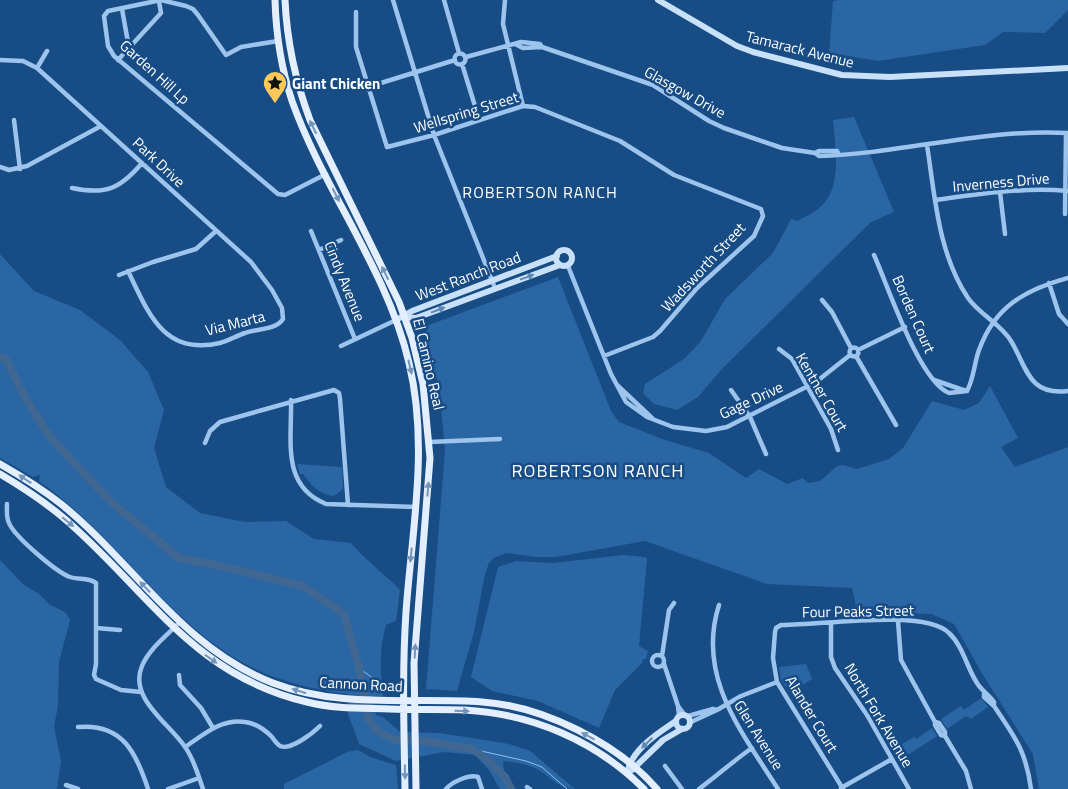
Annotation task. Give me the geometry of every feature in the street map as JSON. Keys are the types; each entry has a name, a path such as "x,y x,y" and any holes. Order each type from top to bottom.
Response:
{"main road":[{"name":"El Camino Real","path":"275,0 278,41 293,102 326,174 385,292 396,320 414,386 419,458 406,614 404,700 405,789"},
{"name":"El Camino Real","path":"285,0 290,57 310,120 386,274 405,317 423,384 429,442 429,484 418,596 413,700 416,789"},
{"name":"Cannon Road","path":"0,464 61,504 179,623 204,644 244,670 274,683 309,694 375,708 465,710 520,718 564,733 589,746 627,773 644,789"},
{"name":"Cannon Road","path":"0,474 35,495 76,528 173,629 199,651 241,678 271,691 307,702 347,703 374,700 484,702 534,713 589,736 629,762 657,789"}],"street":[{"name":"Garden Hill Lp","path":"278,41 241,48 226,55 193,9 165,0 122,8 108,12 104,16 108,46 112,54 278,194 288,194 326,174"},
{"path":"394,0 434,135 494,288"},
{"path":"444,0 459,53 466,57 465,62 462,64"},
{"path":"505,0 503,24 523,106"},
{"name":"Tamarack Avenue","path":"658,0 737,46 753,52 842,75 890,78 1068,68"},
{"path":"118,60 161,13 159,1"},
{"path":"122,8 129,48"},
{"path":"356,12 356,47 368,88 455,60 459,53"},
{"name":"Glasgow Drive","path":"466,57 508,45 517,45 522,42 530,46 540,44 542,47 653,85 709,121 724,128 782,148 816,153 820,151 837,151 838,153 927,145 998,133 1067,133"},
{"path":"37,68 47,51"},
{"name":"Park Drive","path":"0,60 23,61 37,68 251,262 265,279 282,308"},
{"path":"455,60 462,64 479,119"},
{"name":"Wellspring Street","path":"368,88 387,147 434,135 523,106 544,109 620,141 674,175 758,206 763,216"},
{"path":"14,120 20,169"},
{"path":"0,167 9,170 20,169 101,126"},
{"path":"1065,214 1067,133"},
{"path":"927,145 941,238 961,286 977,309 1011,340 1024,369 1035,383 1054,391 1068,391"},
{"path":"72,188 91,192 119,185 129,178 142,163"},
{"name":"Inverness Drive","path":"936,200 1000,192 1066,190"},
{"path":"1000,192 1005,234"},
{"name":"Wadsworth Street","path":"604,356 653,337 660,331 697,288 754,236 763,216"},
{"path":"118,275 196,249 216,231"},
{"name":"Cindy Avenue","path":"311,231 355,339"},
{"path":"318,250 341,240"},
{"path":"562,251 570,252 572,260 568,266 560,265 557,256 562,251"},
{"name":"Borden Court","path":"874,255 919,358 934,380 944,387 967,391 972,381 978,352 993,323"},
{"name":"West Ranch Road","path":"405,317 412,311 557,256"},
{"name":"West Ranch Road","path":"405,317 416,318 560,265"},
{"name":"Gage Drive","path":"568,266 604,356 626,402 634,404 652,418 681,429 709,431 727,427 750,417 807,387 850,355"},
{"name":"Via Marta","path":"128,271 155,324 169,336 182,342 210,344 247,332 275,326 283,319 282,308"},
{"path":"993,323 1015,299 1049,283 1068,278"},
{"path":"1049,283 1059,314 1068,324"},
{"path":"822,300 832,312 851,348 850,355 856,356"},
{"path":"341,346 405,317"},
{"path":"851,348 858,350 905,327"},
{"name":"Kentner Court","path":"779,349 792,359 831,429 838,450"},
{"path":"858,350 856,356 896,425"},
{"name":"Gage Drive","path":"618,385 632,396 634,404"},
{"path":"205,443 210,431 220,422 329,389 339,393 348,505"},
{"path":"731,390 750,417 766,454"},
{"path":"291,400 293,468 299,485 314,499 326,504 416,506"},
{"path":"429,442 500,439"},
{"path":"7,504 9,524 15,533 57,570 69,577 91,580 96,583 94,675 96,679 121,690 141,692"},
{"path":"627,773 636,768 662,740 689,727 678,706 662,656 669,610 674,603"},
{"name":"Glen Avenue","path":"719,605 714,620 715,667 725,705 778,789"},
{"name":"Four Peaks Street","path":"784,626 831,624 864,620 930,624 945,630 953,637 971,672 984,693 988,694 994,702 994,706 1025,756 1030,789"},
{"path":"898,621 898,648 901,660 935,722 939,722 945,732 945,736 966,771 971,789"},
{"path":"179,623 147,656 141,668 141,692 146,702 185,747 203,789"},
{"name":"North Fork Avenue","path":"831,624 833,663 909,789"},
{"name":"Alander Court","path":"784,626 778,627 775,632 773,658 776,682 842,789"},
{"path":"96,628 120,630"},
{"path":"662,656 656,655 652,659 653,664 667,673"},
{"path":"659,667 664,664"},
{"path":"180,675 180,685 201,708 213,728"},
{"path":"627,773 629,762 645,745 684,718 715,713 725,705 776,682"},
{"path":"682,729 684,718"},
{"path":"185,747 213,728 234,722 256,725 270,735 278,745 287,747 310,735 320,726"},
{"path":"78,727 97,726 118,736 127,744 140,765 148,789"},
{"path":"699,789 705,787 728,764 752,748"},
{"path":"842,789 892,759"},
{"path":"665,766 682,789"},
{"path":"446,789 451,784 474,776 478,777 482,786"},
{"path":"168,789 199,778"},
{"path":"66,786 78,789"}],"shaded area":[{"path":"1068,0 1068,10 1045,33 1003,32 985,45 878,61 829,53 833,1"},
{"path":"854,117 894,212 871,222 722,369 698,397 677,410 654,404 643,393 645,384 684,359 701,341 725,299 773,253 791,219 798,221 815,211 830,195 836,163 833,120"},
{"path":"0,254 34,291 80,310 120,340 148,372 164,410 154,448 166,487 200,513 245,522 286,521 314,539 351,543 400,590 396,621 386,625 382,643 381,678 383,696 373,696 376,715 383,717 400,732 439,733 509,744 530,751 575,789 560,785 533,767 503,761 504,772 516,789 500,789 489,770 475,755 444,752 396,761 359,744 348,714 348,694 312,688 277,678 244,664 229,655 169,605 85,520 39,481 40,475 33,477 0,458"},
{"path":"558,277 611,411 619,422 665,440 709,453 746,478 759,469 787,484 803,478 808,483 820,481 837,466 843,465 857,469 889,459 903,448 932,401 964,410 979,403 990,386 1018,438 1001,447 1015,467 1068,447 1068,789 1039,789 1033,754 983,675 954,624 931,614 857,611 852,588 767,584 645,541 556,557 537,557 506,553 494,558 489,563 485,574 474,632 457,691 426,689 445,450 439,387 424,335 429,325"},
{"path":"297,464 342,467 343,489 334,496 320,491 303,474 300,474"},
{"path":"623,555 645,557 647,559 639,646 648,651 646,659 643,659 642,663 615,690 599,728 538,701 492,691 471,677 498,567 516,561 553,563"},
{"path":"0,560 23,584 39,594 50,605 65,612 70,620 59,662 58,706 54,726 61,761 57,789 0,789"},
{"path":"806,664 812,679 790,693 781,680 779,667"},
{"path":"981,698 988,707 971,719 966,716 947,729 941,719 961,706 964,710"},
{"path":"932,728 937,736 900,760 893,749 914,737 916,739"},
{"path":"358,750 370,757 396,765 398,789 284,789 284,784 347,752"}],"waterway":[{"path":"0,357 6,359 26,399 50,437 112,503 179,558 303,586 344,614 359,668 368,718 377,731 395,740 425,741 472,749 484,757 505,777 511,789"},
{"path":"359,668 378,682"},
{"path":"472,749 526,761 542,767 567,789"}],"place":[{"name":"Giant Chicken","path":"275,104"}],"district":[{"name":"ROBERTSON RANCH","path":"540,192"},
{"name":"ROBERTSON RANCH","path":"598,470"}]}
